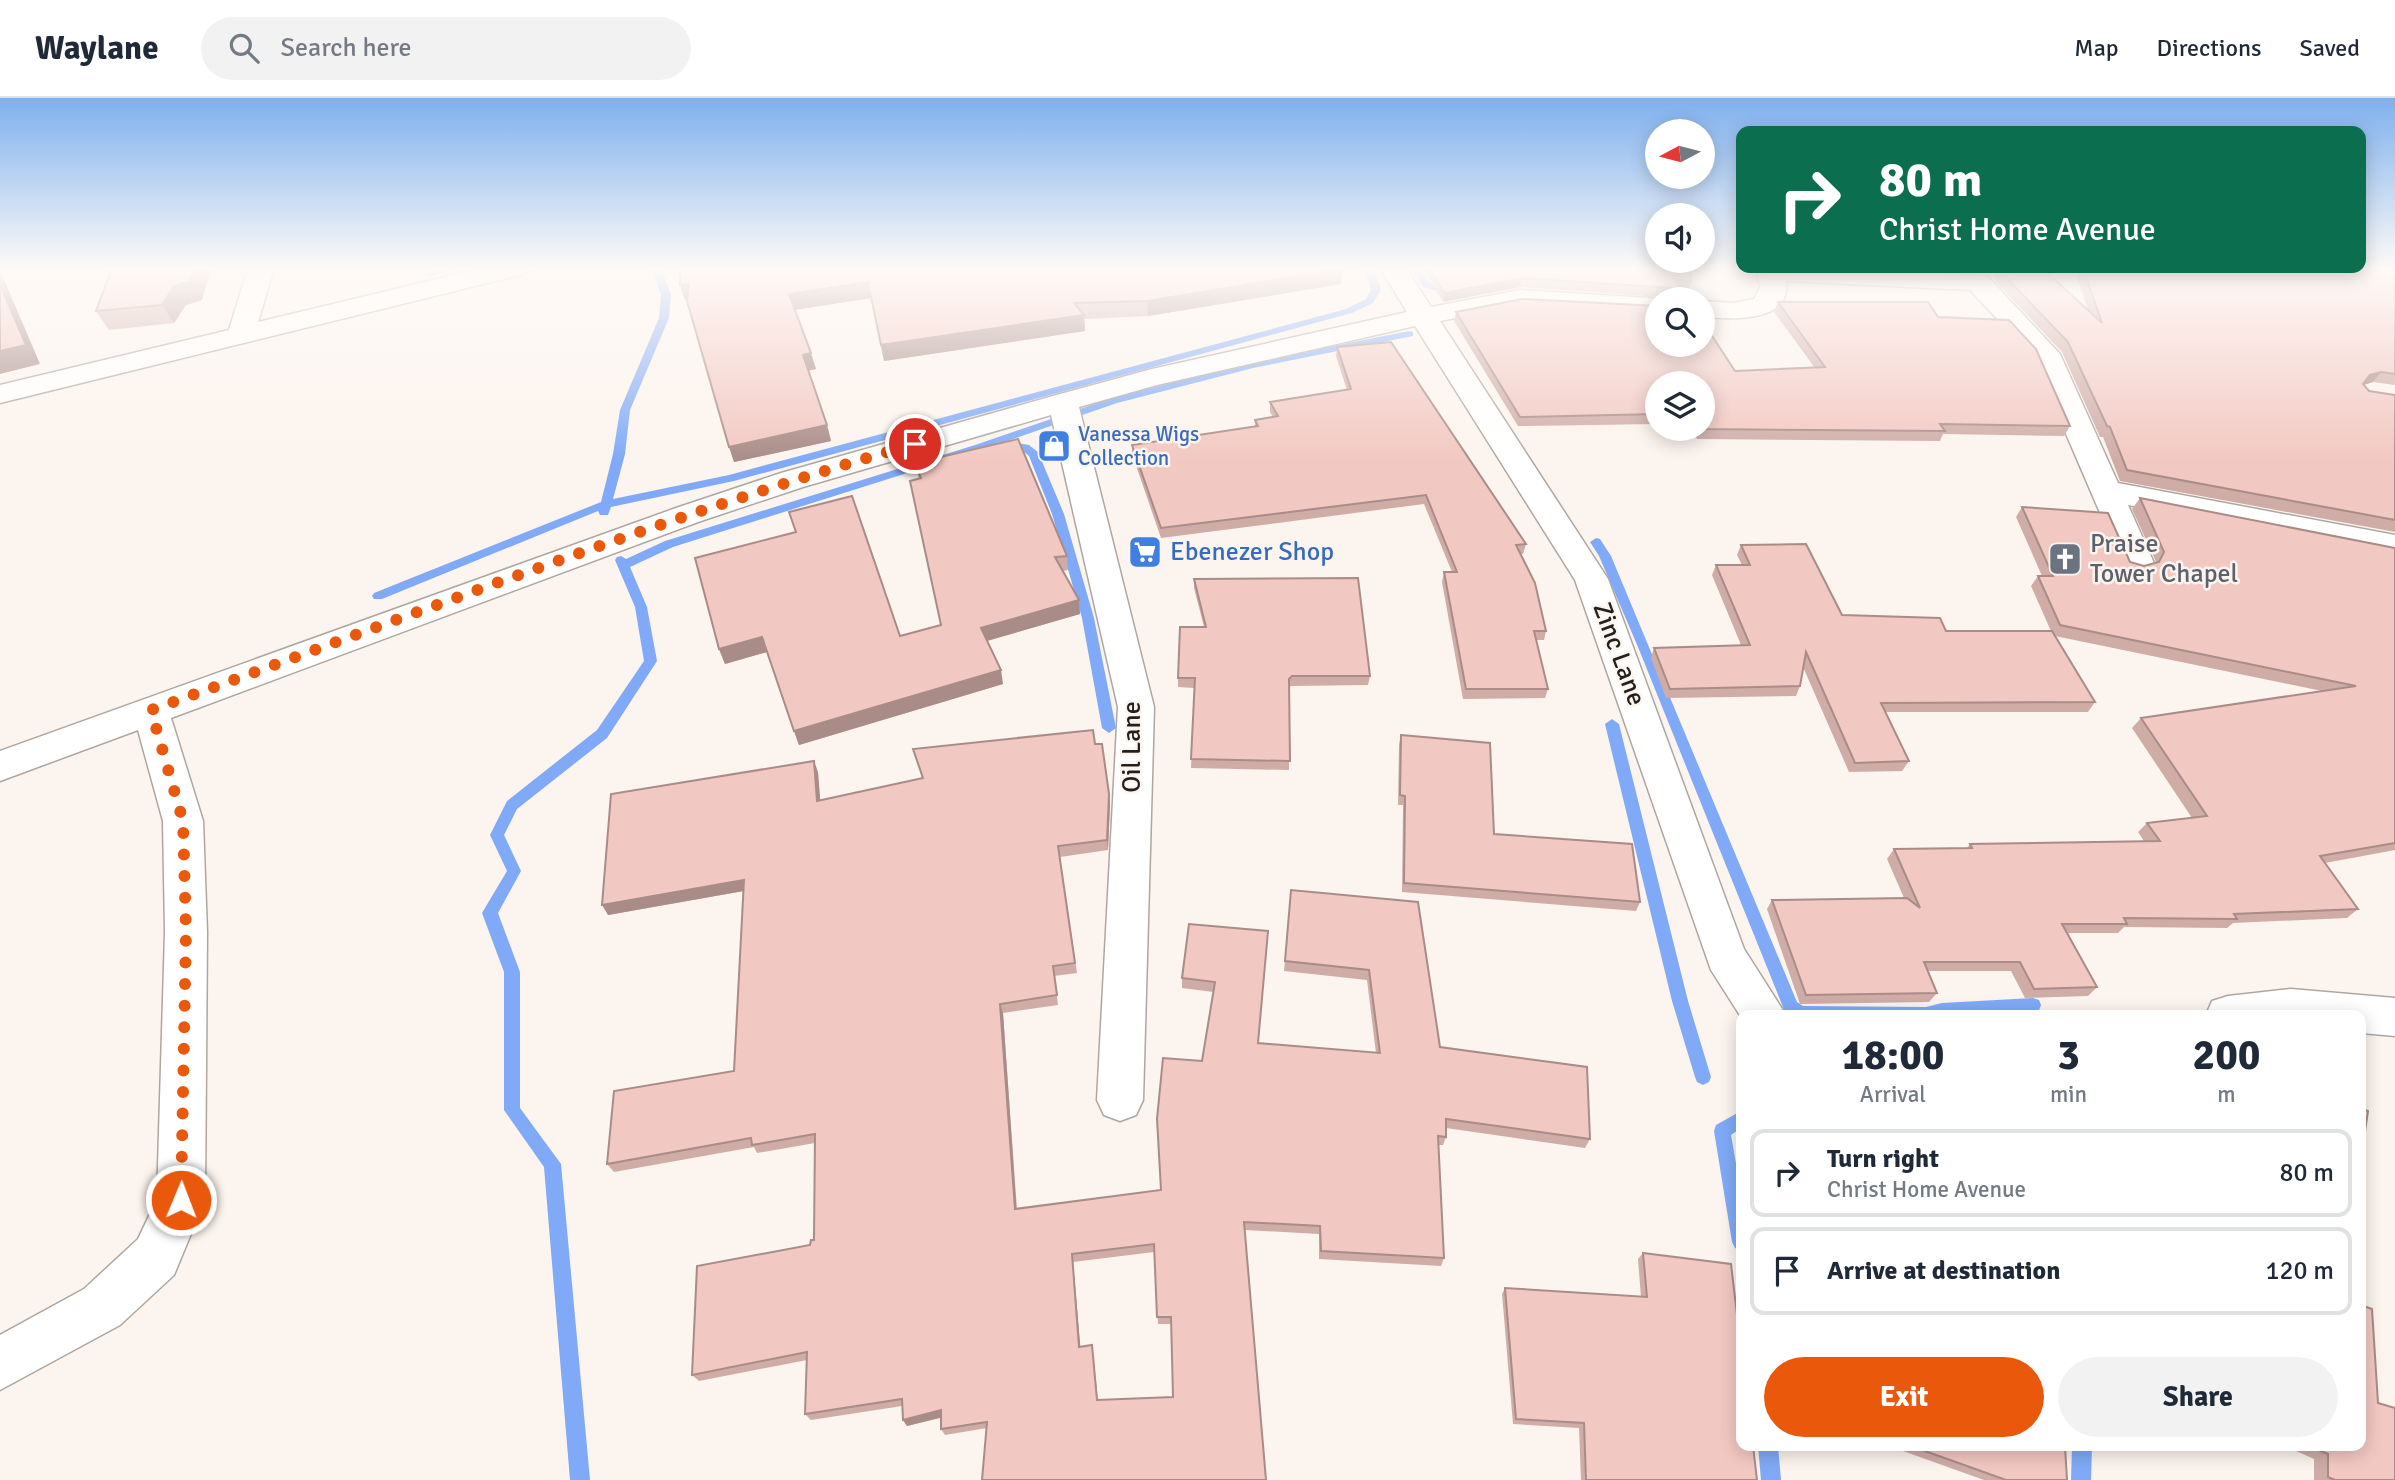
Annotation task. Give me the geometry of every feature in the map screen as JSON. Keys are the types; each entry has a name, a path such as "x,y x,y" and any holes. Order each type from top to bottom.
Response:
{"street":[{"path":"0,394 251,332"},
{"path":"0,766 766,489 1152,378 1352,332"},
{"name":"Zinc Lane","path":"1435,332 1498,437 1591,579 1726,957 1761,1010"},
{"path":"2028,332 2046,354 2137,563"},
{"name":"Oil Lane","path":"1063,402 1136,707 1120,1100"},
{"path":"2105,491 2395,547"},
{"path":"0,1364 102,1307 156,1257 181,1200 186,932 183,821 151,710"},
{"path":"2273,1010 2314,1010"},
{"path":"2366,1014 2395,1017"}],"building":[{"path":"0,332 21,332 26,345 0,351"},
{"path":"696,332 803,332 811,353 803,355 827,425 729,447"},
{"path":"878,332 966,332 881,345"},
{"path":"1468,332 1645,332 1645,357 1715,357 1715,340 1735,371 1825,367 1800,332 2021,332 2036,349 2070,426 1940,424 1945,431 1715,429 1715,371 1645,371 1645,414 1520,417"},
{"path":"2059,332 2395,332 2395,374 2381,372 2370,375 2363,384 2369,391 2395,395 2395,520 2127,470 2110,427 2107,426 2068,342"},
{"path":"1391,342 1526,544 1516,545 1535,583 1546,631 1534,631 1548,689 1466,689 1444,572 1457,572 1426,495 1161,528 1132,445 1258,426 1255,420 1278,416 1270,402 1351,389 1337,347"},
{"path":"1018,439 1067,556 1055,557 1079,600 981,628 1001,670 794,731 762,637 719,649 695,558 796,532 789,512 852,496 900,636 941,625 910,481 921,478 915,463"},
{"path":"2140,498 2395,548 2395,843 2320,856 2358,909 2234,914 2237,919 2124,918 2127,924 2062,924 2097,987 2034,989 2020,962 1924,962 1937,993 1806,995 1772,900 1907,898 1920,908 1894,849 1972,848 1970,844 2160,841 2147,823 2207,816 2141,718 2356,686 2060,625 2038,576 2053,576 2022,507 2108,513 2130,562 2144,566 2159,562 2164,552"},
{"path":"1806,544 1842,615 1940,618 1946,631 2052,631 2095,702 1881,703 1909,761 1855,763 1806,652 1800,686 1670,689 1654,648 1750,645 1716,565 1750,565 1741,545"},
{"path":"1358,578 1370,676 1292,676 1289,679 1290,761 1191,759 1195,678 1178,678 1180,627 1206,627 1194,579"},
{"path":"1093,730 1095,744 1102,744 1109,794 1107,840 1058,846 1075,963 1053,966 1057,995 1000,1004 1015,1209 1161,1190 1157,1119 1163,1058 1202,1061 1215,982 1182,978 1189,924 1268,931 1258,1043 1380,1053 1369,970 1285,961 1291,890 1418,902 1440,1047 1587,1067 1590,1139 1446,1119 1446,1137 1438,1136 1444,1258 1321,1251 1320,1226 1244,1222 1266,1480 982,1480 987,1422 941,1429 941,1410 903,1420 902,1399 805,1414 807,1352 692,1375 697,1266 810,1245 811,1240 814,1240 815,1134 752,1145 751,1138 607,1164 614,1091 734,1071 744,880 602,905 611,794 814,761 817,801 923,778 913,749","holes":["1154,1244 1157,1317 1171,1317 1173,1397 1097,1400 1092,1345 1079,1347 1072,1254"]},
{"path":"1401,735 1490,743 1494,834 1632,844 1640,902 1404,883 1405,796 1400,795"},
{"path":"1643,1253 1731,1264 1736,1306 1736,1451 1754,1451 1757,1480 1586,1480 1584,1423 1516,1419 1505,1288 1647,1297"},
{"path":"2366,1307 2372,1309 2378,1403 2395,1408 2395,1480 2335,1480 2328,1477 2328,1454 2321,1451 2366,1451"},
{"path":"1925,1451 2065,1451 2067,1480 2006,1480"}],"waterway":[{"path":"606,504 619,454 625,410 658,332"},
{"path":"606,504 730,478 1269,332"},
{"path":"623,565 669,544 979,447 1113,401 1252,365 1409,334"},
{"path":"1004,444 1025,447 1034,454 1058,514 1088,618 1109,728"},
{"path":"378,596 606,504"},
{"path":"604,512 606,504"},
{"path":"1596,542 1605,556 1644,647 1791,1007 1796,1010"},
{"path":"621,560 623,565"},
{"path":"580,1480 552,1164 512,1110 512,972 490,913 514,871 497,835 512,805 602,734 651,661 641,607 623,565"},
{"path":"1612,724 1680,1001 1703,1077"},
{"path":"1942,1010 2033,1005"},
{"path":"1736,1122 1722,1131 1736,1213"},
{"path":"1768,1451 1771,1480"},
{"path":"2081,1480 2082,1451"}],"place":[{"name":"Vanessa Wigs Collection","path":"1054,446"},
{"name":"Ebenezer Shop","path":"1145,552"},
{"name":"Praise Tower Chapel","path":"2065,559"}],"route":[{"path":"181,1200 186,932 183,821 151,710 687,515 792,480 915,444"}]}
